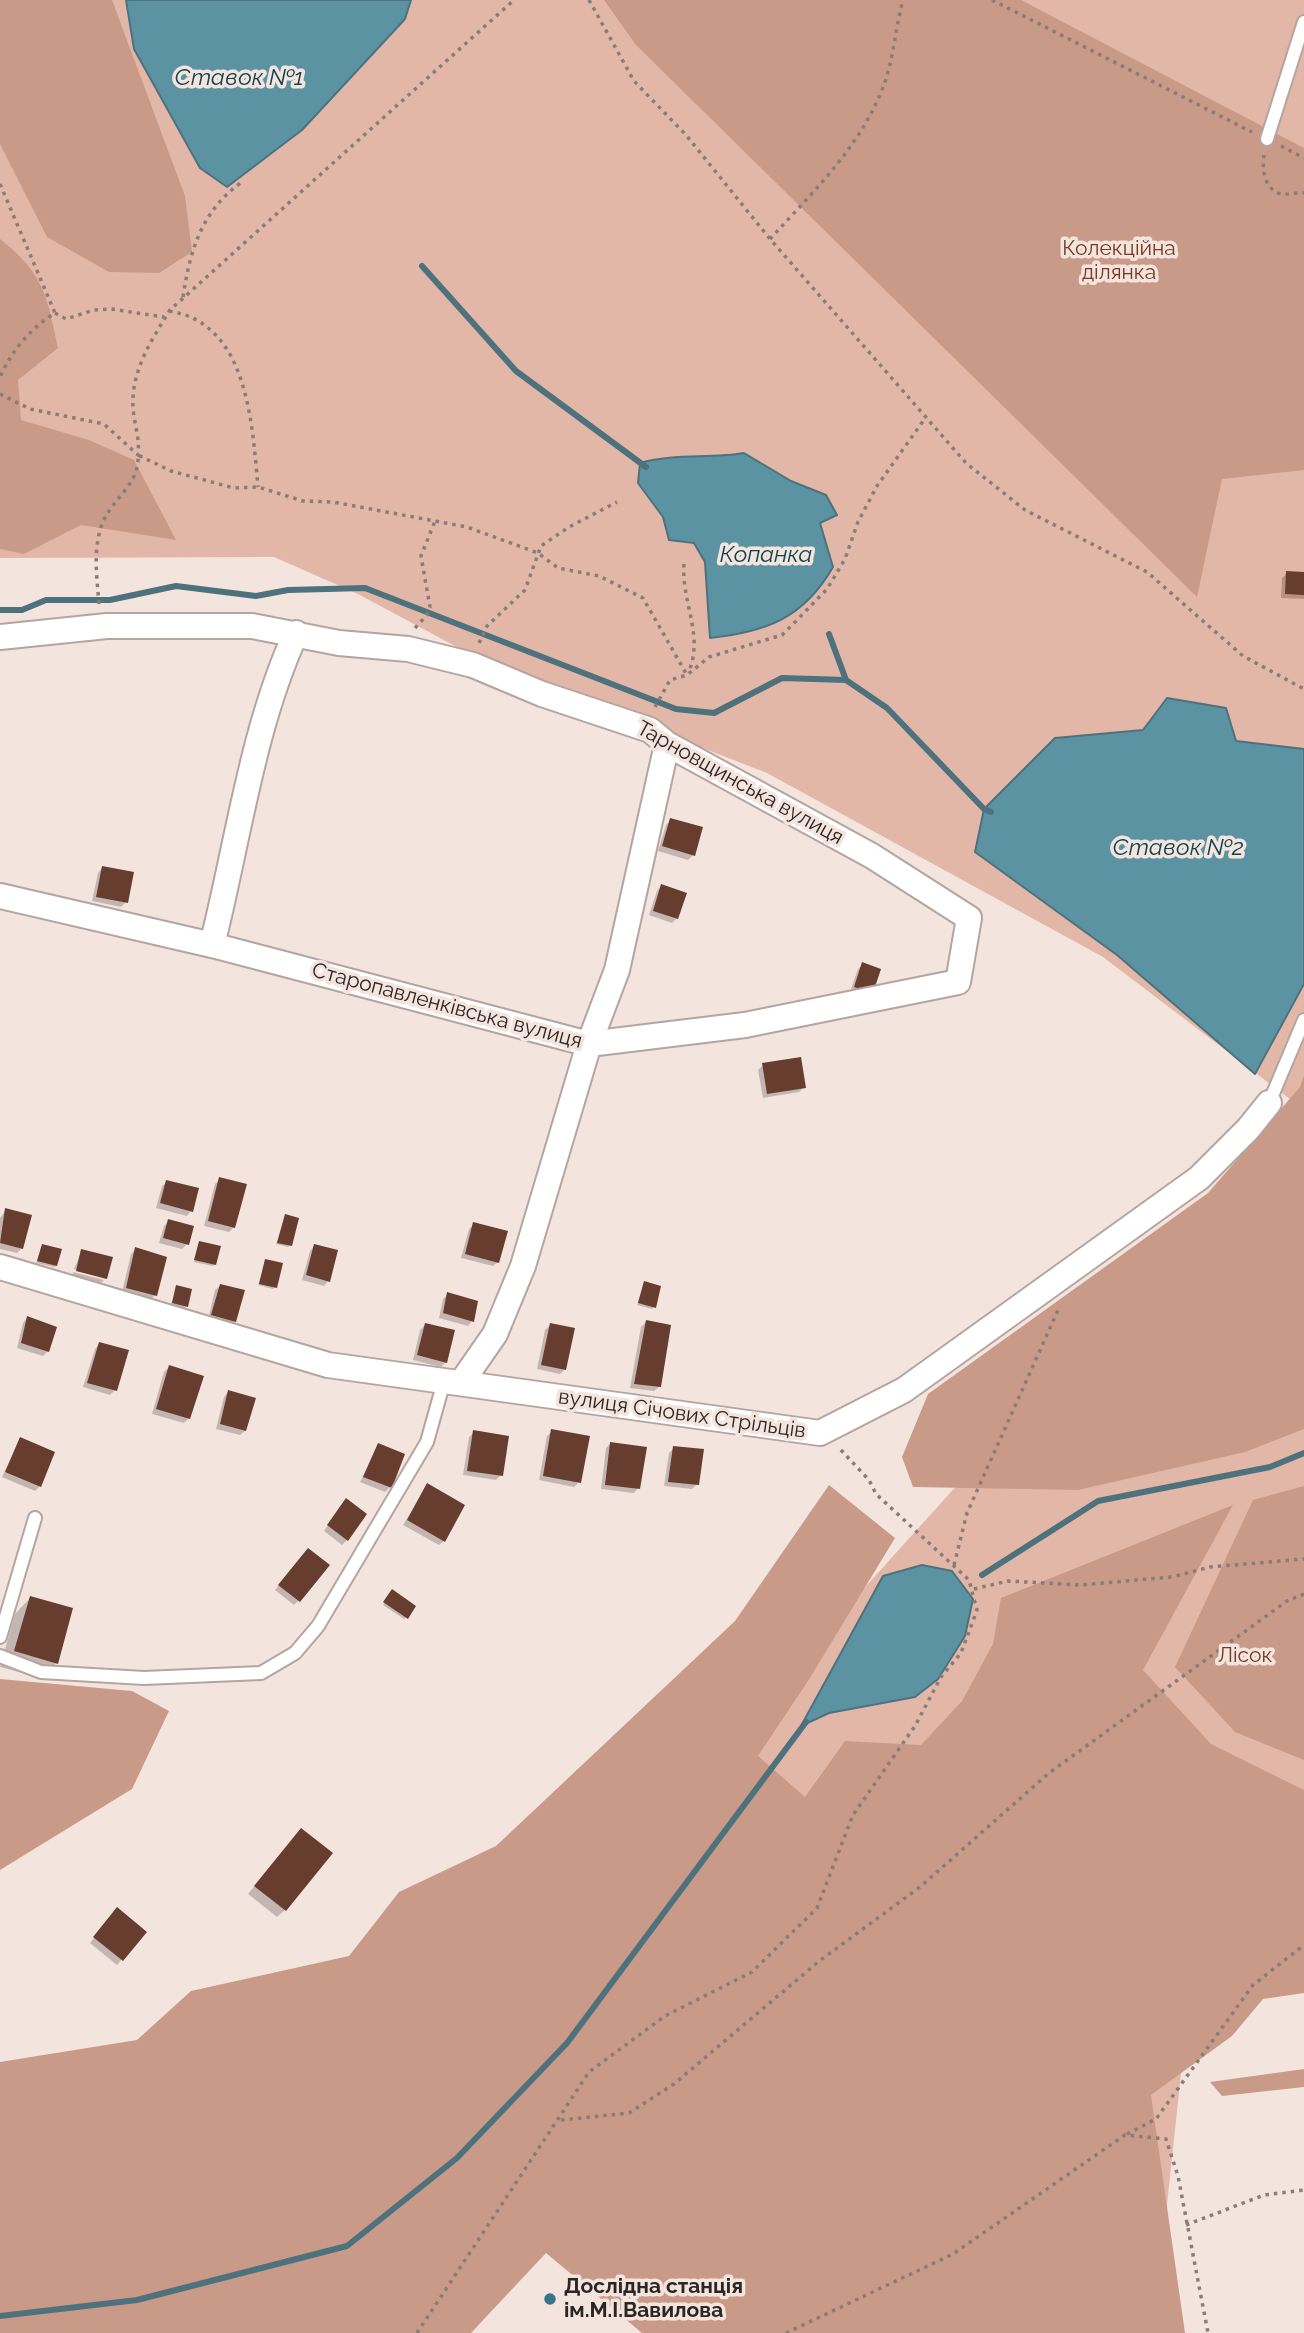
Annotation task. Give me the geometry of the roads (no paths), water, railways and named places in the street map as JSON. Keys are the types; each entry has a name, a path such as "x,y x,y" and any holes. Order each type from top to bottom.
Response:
{"street":[{"name":"Тарновщинська вулиця","path":"0,637 107,626 252,626 339,643 408,649 473,665 542,694 650,730 667,744 872,856 969,918"},
{"path":"212,945 264,719 282,663 296,633"},
{"path":"453,1382 495,1334 523,1266 589,1044 617,970 667,744"},
{"name":"Старопавленківська вулиця","path":"0,896 212,945 589,1044 745,1025 958,982 969,918"},
{"name":"вулиця Січових Стрільців","path":"0,1267 328,1365 820,1433 904,1390 1199,1178 1248,1129 1269,1103"}],"lane":[{"path":"1267,139 1304,22"},
{"path":"1269,1103 1304,1020"},
{"path":"0,1656 41,1672 144,1678 261,1673 295,1653 318,1626 427,1441 453,1382"},
{"path":"0,1637 35,1518"}],"water":[{"name":"Ставок №1","path":"126,0 411,0 405,19 302,130 227,187 200,168 134,49"},
{"name":"Копанка","path":"744,453 791,481 826,495 837,515 820,523 833,567 809,599 782,619 749,632 710,638 705,562 694,543 669,540 663,517 638,483 640,463 666,458"},
{"name":"Ставок №2","path":"1167,698 1226,708 1236,741 1304,749 1304,984 1255,1074 1117,955 975,852 984,809 1055,738 1143,730"},
{"path":"922,1565 952,1571 973,1599 965,1636 938,1679 915,1697 829,1713 801,1726 883,1576"}],"waterway":[{"path":"422,266 516,371 646,467"},
{"path":"0,610 22,610 46,600 110,600 176,586 256,596 288,590 365,588 676,709 714,713 782,678 846,680 887,708 984,809 991,812"},
{"path":"829,634 846,680"},
{"path":"982,1575 1098,1501 1270,1467 1304,1453"},
{"path":"0,2316 137,2300 347,2246 457,2158 567,2043 806,1722"}],"place":[{"name":"Дослідна станція ім.М.І.Вавилова","path":"550,2299"}],"park label":[{"name":"Колекційна ділянка","path":"1119,261"},
{"name":"Лісок","path":"1245,1656"}]}
